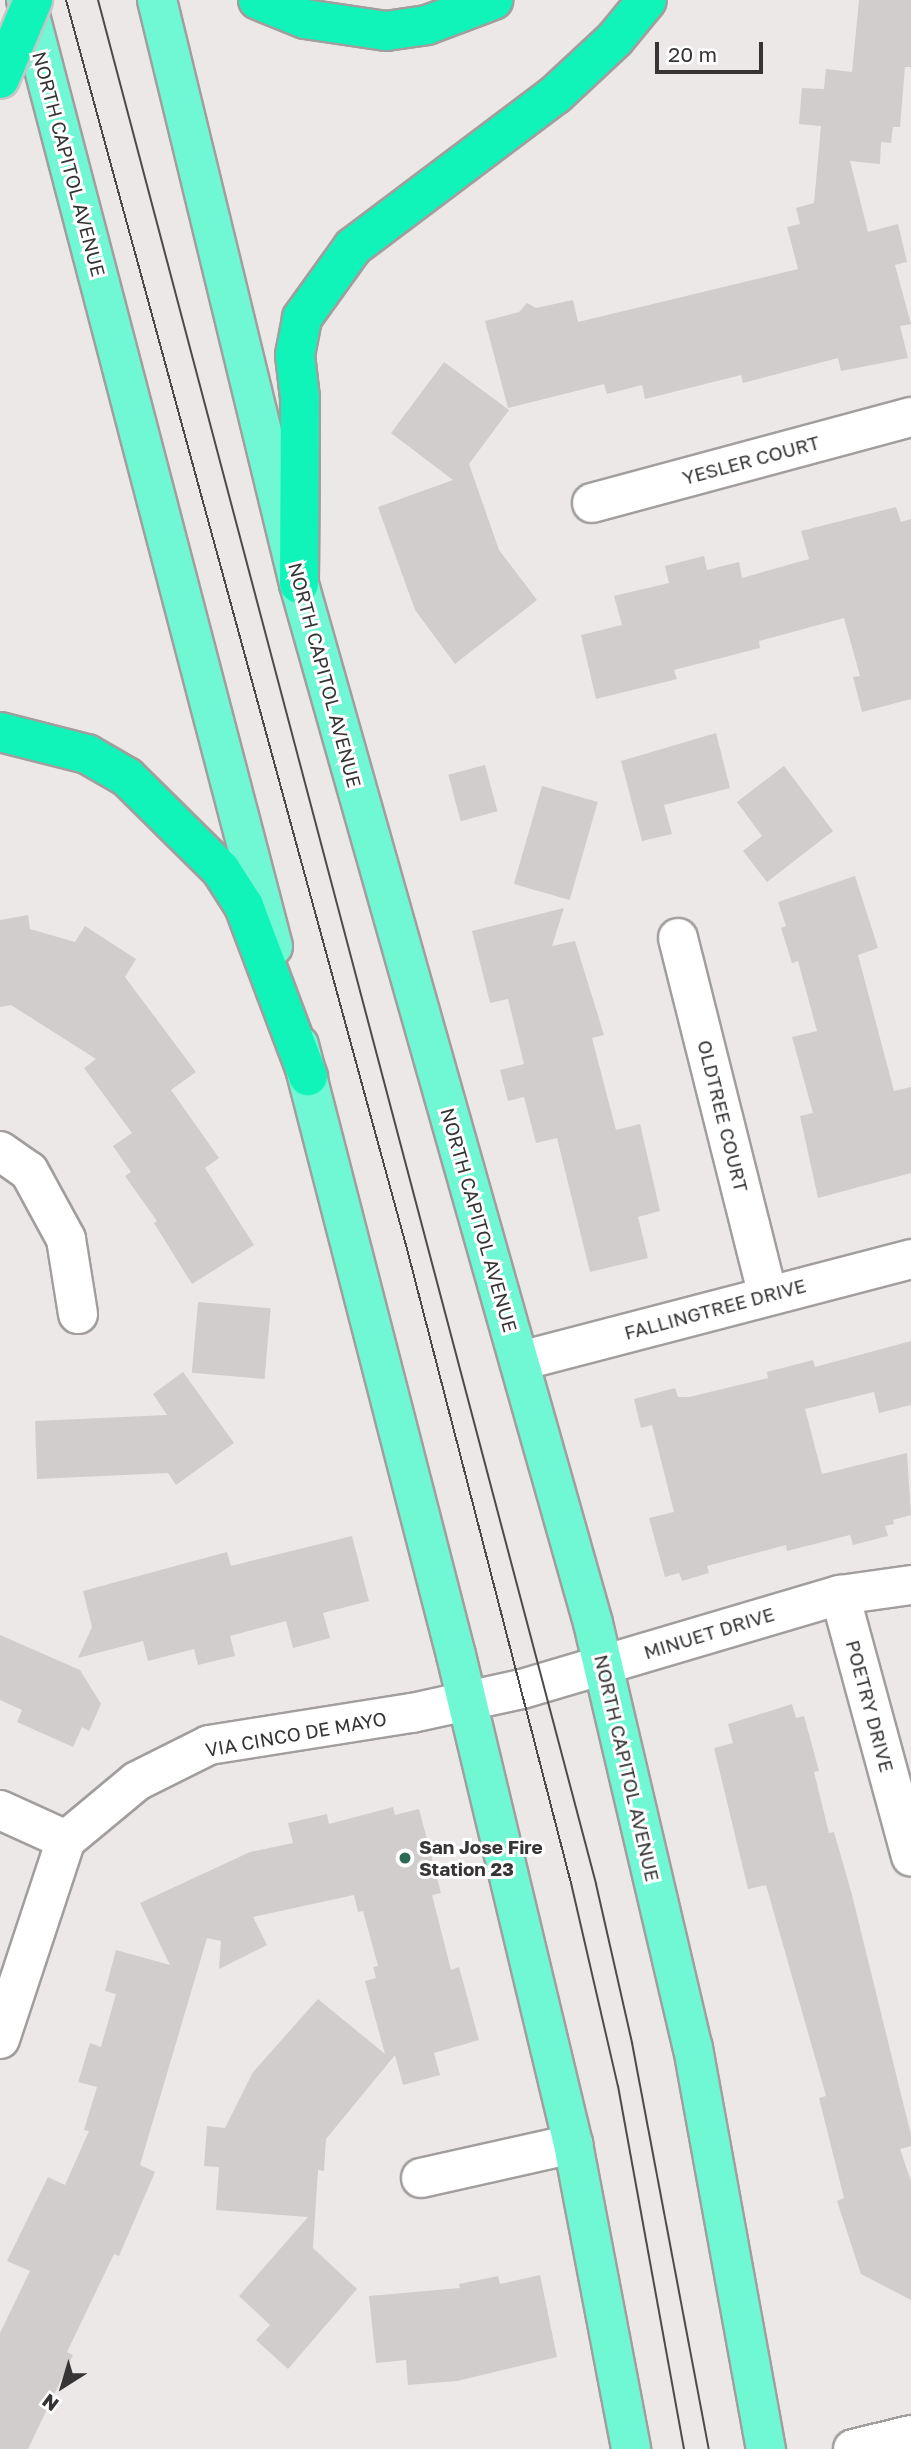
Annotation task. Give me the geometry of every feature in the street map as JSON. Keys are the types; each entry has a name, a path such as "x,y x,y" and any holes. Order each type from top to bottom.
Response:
{"highway":[{"path":"0,79 33,0"},
{"path":"258,0 305,19 386,31 427,25 493,0"},
{"path":"299,584 300,398 295,355 302,318 353,247 555,95 615,39 647,0"},
{"path":"0,732 87,754 127,777 221,870 244,906 308,1076"}],"main road":[{"name":"NORTH CAPITOL AVENUE","path":"26,0 308,1076 467,1701 573,2144 631,2449"},
{"name":"NORTH CAPITOL AVENUE","path":"157,0 299,584 520,1361 603,1667 693,2048 766,2449"}],"street":[{"name":"YESLER COURT","path":"592,503 911,417"},
{"name":"OLDTREE COURT","path":"678,938 768,1295"},
{"path":"0,1151 29,1171 66,1239 78,1314"},
{"name":"FALLINGTREE DRIVE","path":"520,1361 911,1259"},
{"name":"MINUET DRIVE","path":"467,1701 603,1667 840,1595 911,1586"},
{"name":"POETRY DRIVE","path":"840,1595 911,1857"},
{"name":"VIA CINCO DE MAYO","path":"66,1840 137,1781 209,1745 467,1701"},
{"path":"0,1810 66,1840 0,2039"},
{"path":"421,2178 573,2144"},
{"path":"853,2449 911,2435"}],"building":[{"path":"859,0 911,0 911,67 905,67 900,127 893,127 891,143 881,142 880,164 850,161 868,232 898,224 907,262 895,265 911,324 900,326 908,358 841,371 838,358 743,383 741,375 645,399 642,385 607,394 604,384 508,408 485,321 519,312 527,303 536,308 573,300 578,322 798,269 787,227 800,224 796,208 814,203 821,126 799,124 802,88 824,89 826,69 852,72"},
{"path":"444,362 509,410 469,464 499,550 537,600 455,664 415,610 378,507 453,480 391,433"},
{"path":"896,507 901,522 911,519 911,699 862,712 853,677 860,676 844,618 759,641 760,648 674,670 677,679 596,699 581,635 622,625 614,596 669,583 665,566 704,556 707,570 739,562 742,578 809,559 801,531"},
{"path":"716,733 730,788 664,805 672,834 642,841 621,761"},
{"path":"485,765 497,811 461,821 448,775"},
{"path":"784,766 833,831 767,882 743,851 762,836 737,802"},
{"path":"542,786 598,802 570,900 514,884"},
{"path":"855,876 878,948 858,955 894,1091 911,1087 911,1173 818,1198 800,1116 813,1113 792,1037 817,1031 798,961 792,963 781,928 786,926 778,902"},
{"path":"564,908 552,946 575,941 604,1035 592,1038 616,1130 640,1124 660,1211 638,1217 648,1258 590,1272 557,1138 536,1143 524,1097 508,1101 500,1070 524,1064 508,999 490,1003 472,931"},
{"path":"28,915 30,929 75,942 85,926 136,959 125,977 196,1072 171,1090 219,1158 205,1168 254,1245 192,1284 154,1223 157,1221 125,1176 131,1172 113,1146 132,1133 84,1068 96,1059 11,1005 0,1007 0,920"},
{"path":"198,1302 271,1308 265,1379 192,1373"},
{"path":"911,1341 911,1405 879,1413 874,1392 805,1409 822,1474 907,1453 911,1515 893,1520 894,1524 885,1526 888,1536 853,1545 850,1535 787,1551 786,1545 707,1566 709,1573 682,1581 679,1573 665,1577 649,1518 674,1512 652,1425 641,1428 634,1399 675,1388 678,1397 689,1397 768,1378 767,1372 813,1360 815,1367"},
{"path":"183,1372 234,1443 176,1485 168,1473 37,1479 35,1421 167,1415 153,1394"},
{"path":"352,1536 369,1601 323,1613 330,1638 293,1648 286,1621 230,1636 235,1656 198,1665 194,1649 148,1661 143,1641 78,1658 92,1627 83,1591 227,1552 231,1566"},
{"path":"0,1635 80,1670 101,1704 89,1731 82,1727 73,1747 17,1722 22,1710 0,1700"},
{"path":"792,1704 796,1718 804,1716 819,1771 814,1772 829,1833 834,1832 852,1895 911,2135 911,2146 900,2149 911,2181 911,2300 861,2274 837,2201 844,2198 819,2098 826,2096 766,1885 748,1889 714,1748 733,1743 728,1724"},
{"path":"393,1807 395,1815 419,1809 441,1893 432,1895 451,1970 459,1967 479,2040 434,2053 440,2075 403,2085 395,2055 326,2139 324,2171 318,2170 313,2248 357,2289 288,2369 256,2340 270,2325 239,2296 308,2217 216,2210 219,2167 204,2166 207,2126 225,2128 253,2072 318,1999 385,2054 365,1981 376,1978 373,1967 378,1966 363,1911 358,1912 354,1895 253,1917 267,1945 219,1969 221,1941 207,1938 140,2165 155,2172 119,2256 114,2254 67,2352 73,2355 28,2449 0,2449 0,2333 30,2271 7,2261 48,2177 65,2185 89,2131 84,2130 97,2087 78,2082 90,2043 101,2047 116,1994 105,1991 116,1950 170,1965 140,1903 250,1852 293,1843 288,1823 327,1814 329,1824"},
{"path":"540,2275 557,2357 457,2381 408,2385 406,2360 376,2363 369,2296 460,2288 459,2284 498,2276 500,2284"}],"tram line":[{"path":"66,0 407,1249 571,1883 618,2086 684,2449"},
{"path":"98,0 596,1884 632,2043 709,2449"}],"place":[{"name":"San Jose Fire Station 23","path":"405,1858"}]}
